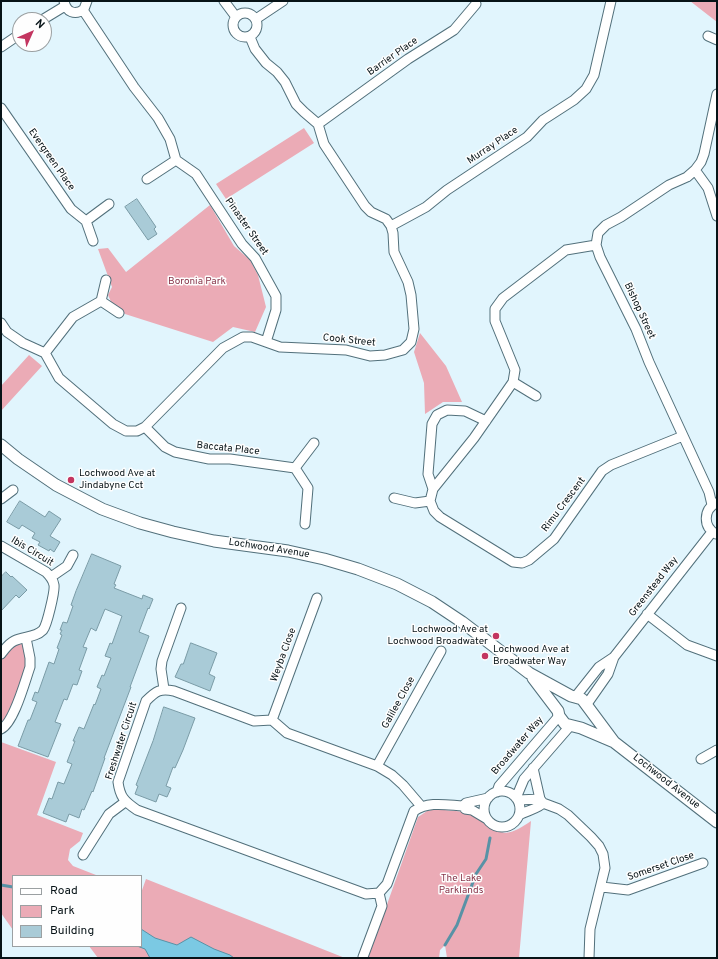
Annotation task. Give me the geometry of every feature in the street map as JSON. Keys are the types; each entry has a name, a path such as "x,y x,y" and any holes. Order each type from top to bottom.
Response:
{"street":[{"path":"52,12 64,3 67,9 74,13 83,10 88,1"},
{"path":"224,1 236,17"},
{"path":"256,19 283,1"},
{"name":"Murray Place","path":"391,226 426,207 447,190 527,137 543,120 574,100 586,89 594,75 611,1"},
{"name":"Barrier Place","path":"318,124 408,59 454,30 476,4"},
{"path":"83,10 134,87 158,118 170,139 176,160 147,179"},
{"path":"242,13 250,14 258,23 256,32 250,37 242,37 235,32 233,24 236,17 242,13"},
{"path":"708,36 717,40"},
{"path":"250,37 255,49 266,64 277,72 285,82 296,104 318,124 324,144 365,206 371,212 386,220 391,226"},
{"path":"1,47 12,39"},
{"path":"394,498 415,503 430,501 433,490 486,421 513,382 515,370 495,321 495,309 503,298 566,250 596,245 598,233 606,225 621,217 669,185 687,177 695,170 701,162 704,154 717,94"},
{"name":"Evergreen Place","path":"1,108 71,209 86,221"},
{"name":"Pinaster Street","path":"176,160 196,174 242,244 255,258 276,296 276,310 266,342"},
{"path":"695,170 708,188 717,216"},
{"path":"93,241 86,221 110,204"},
{"name":"Cook Street","path":"146,427 223,348 243,337 252,337 280,346 346,350 370,356 385,355 403,350 412,342 414,329 411,295 408,282 394,252 391,226"},
{"name":"Bishop Street","path":"596,245 636,329 649,362 714,503"},
{"path":"45,353 73,317 101,302 106,280"},
{"path":"101,302 120,312"},
{"path":"1,323 7,332 23,343 45,353 59,378 113,424 126,431 137,431 146,427"},
{"path":"513,382 536,396"},
{"path":"433,490 428,474 432,424 437,414 447,410 465,411 486,421"},
{"name":"Baccata Place","path":"146,427 165,447 174,452 209,459 230,458 295,468"},
{"name":"Rimu Crescent","path":"430,501 434,511 440,517 514,562 522,563 529,560 554,539 602,472 611,465 683,436"},
{"path":"305,524 308,488 295,468 314,443"},
{"name":"Lochwood Avenue","path":"1,444 18,459 56,485 102,509 140,523 214,541 288,551 324,559 358,569 397,584 432,602 462,622 529,673 582,699 614,742 717,822"},
{"path":"1,499 13,490"},
{"path":"714,503 708,510 706,521 708,527 714,533"},
{"name":"Greenstead Way","path":"587,706 608,674 614,657 647,614 714,533"},
{"name":"Ibis Circuit","path":"1,546 46,572 51,577 55,586 47,621 43,629 34,636 14,640 1,654"},
{"name":"Ibis Circuit","path":"51,577 67,566 73,555"},
{"name":"Weyba Close","path":"272,720 317,598"},
{"path":"181,608 162,661 161,669 164,689 174,691 254,720 272,720 287,733 377,766 392,775 403,785 421,806"},
{"path":"647,614 687,645 717,656"},
{"path":"1,729 5,727 11,719 30,667 30,658 26,638"},
{"name":"Galilee Close","path":"377,766 441,651"},
{"name":"Greenstead Way","path":"574,696 599,667 614,657"},
{"name":"Lochwood Avenue","path":"529,673 565,724 614,742"},
{"name":"Freshwater Circuit","path":"125,802 119,792 118,782 146,701 154,693 164,689"},
{"path":"558,713 562,701 566,697 574,696"},
{"path":"519,815 520,808 517,799 524,779 572,726 581,724 585,720 588,714 587,706"},
{"name":"Broadwater Way","path":"497,792 499,786 558,713"},
{"path":"701,759 717,750"},
{"path":"83,855 109,814 125,802 137,810 366,894 379,893 388,884 414,811 421,806 431,804 463,806 465,809 472,810 494,825 504,827 513,824 519,815 527,810 541,806 533,768"},
{"name":"Broadwater Way","path":"488,798 497,792 507,792 517,799"},
{"path":"463,806 466,803 488,798"},
{"path":"487,819 484,808 488,798"},
{"path":"517,799 541,801 559,809 568,815 599,846 603,854 605,868 602,887 590,929 589,958"},
{"name":"Somerset Close","path":"602,887 628,890 703,863"},
{"path":"363,957 382,906 379,893"}],"green space":[{"path":"690,1 717,1 717,22"},
{"path":"304,128 314,143 226,199 216,184"},
{"name":"Boronia Park","path":"210,205 234,246 250,260 258,275 266,307 255,332 233,327 213,342 125,314 112,304 108,295 112,287 98,249 108,248 126,272"},
{"path":"420,333 446,366 462,402 443,402 425,414 424,383 414,352"},
{"path":"29,355 42,366 1,411 1,386"},
{"path":"26,638 30,667 1,729 1,654"},
{"path":"1,742 56,762 37,815 83,833 80,841 70,849 68,860 73,866 96,875 12,875 12,929 1,913"},
{"name":"The Lake Parklands","path":"436,809 462,812 473,815 496,831 507,833 517,830 531,821 519,958 447,958 445,945 440,950 439,958 368,958 418,817 427,811"},
{"path":"146,879 345,958 98,958 90,947 142,947 142,890"}],"water":[{"path":"142,930 155,938 177,945 191,937 234,958 150,958 145,949 140,947 142,947"}],"building":[{"path":"137,199 156,227 154,229 157,234 148,240 125,207"},
{"path":"20,501 45,517 49,511 61,519 50,536 60,542 54,552 38,545 40,542 32,538 35,533 22,525 19,529 7,522"},
{"path":"92,554 121,566 114,584 116,585 114,588 142,599 143,595 153,599 139,632 149,636 93,792 92,791 84,810 82,809 79,818 69,814 66,822 43,813 49,798 52,799 58,782 64,784 72,764 67,762 75,741 73,741 79,727 84,729 94,704 95,705 101,689 97,687 102,675 104,676 111,658 105,656 110,643 112,644 122,616 105,609 96,631 91,628 83,647 87,648 79,670 82,671 77,685 73,684 67,700 64,699 55,722 61,724 48,757 18,746 37,702 32,700 35,692 38,693 49,662 54,664 59,649 57,648 62,635 60,634 62,630 60,630 63,622 67,623 76,591"},
{"path":"6,572 27,590 19,598 16,595 1,611 1,577"},
{"path":"191,643 217,653 209,674 215,677 210,691 175,677 181,664 183,664"},
{"path":"164,707 195,718 183,750 175,768 173,767 166,786 171,788 167,797 159,794 156,802 135,794 138,786 136,785"}],"waterway":[{"path":"445,945 457,925 476,874 486,859 490,838"},
{"path":"1,885 12,887"}],"place":[{"name":"Lochwood Ave at Jindabyne Cct","path":"71,480"},
{"name":"Lochwood Ave at Lochwood Broadwater","path":"496,636"},
{"name":"Lochwood Ave at Broadwater Way","path":"485,656"}]}
